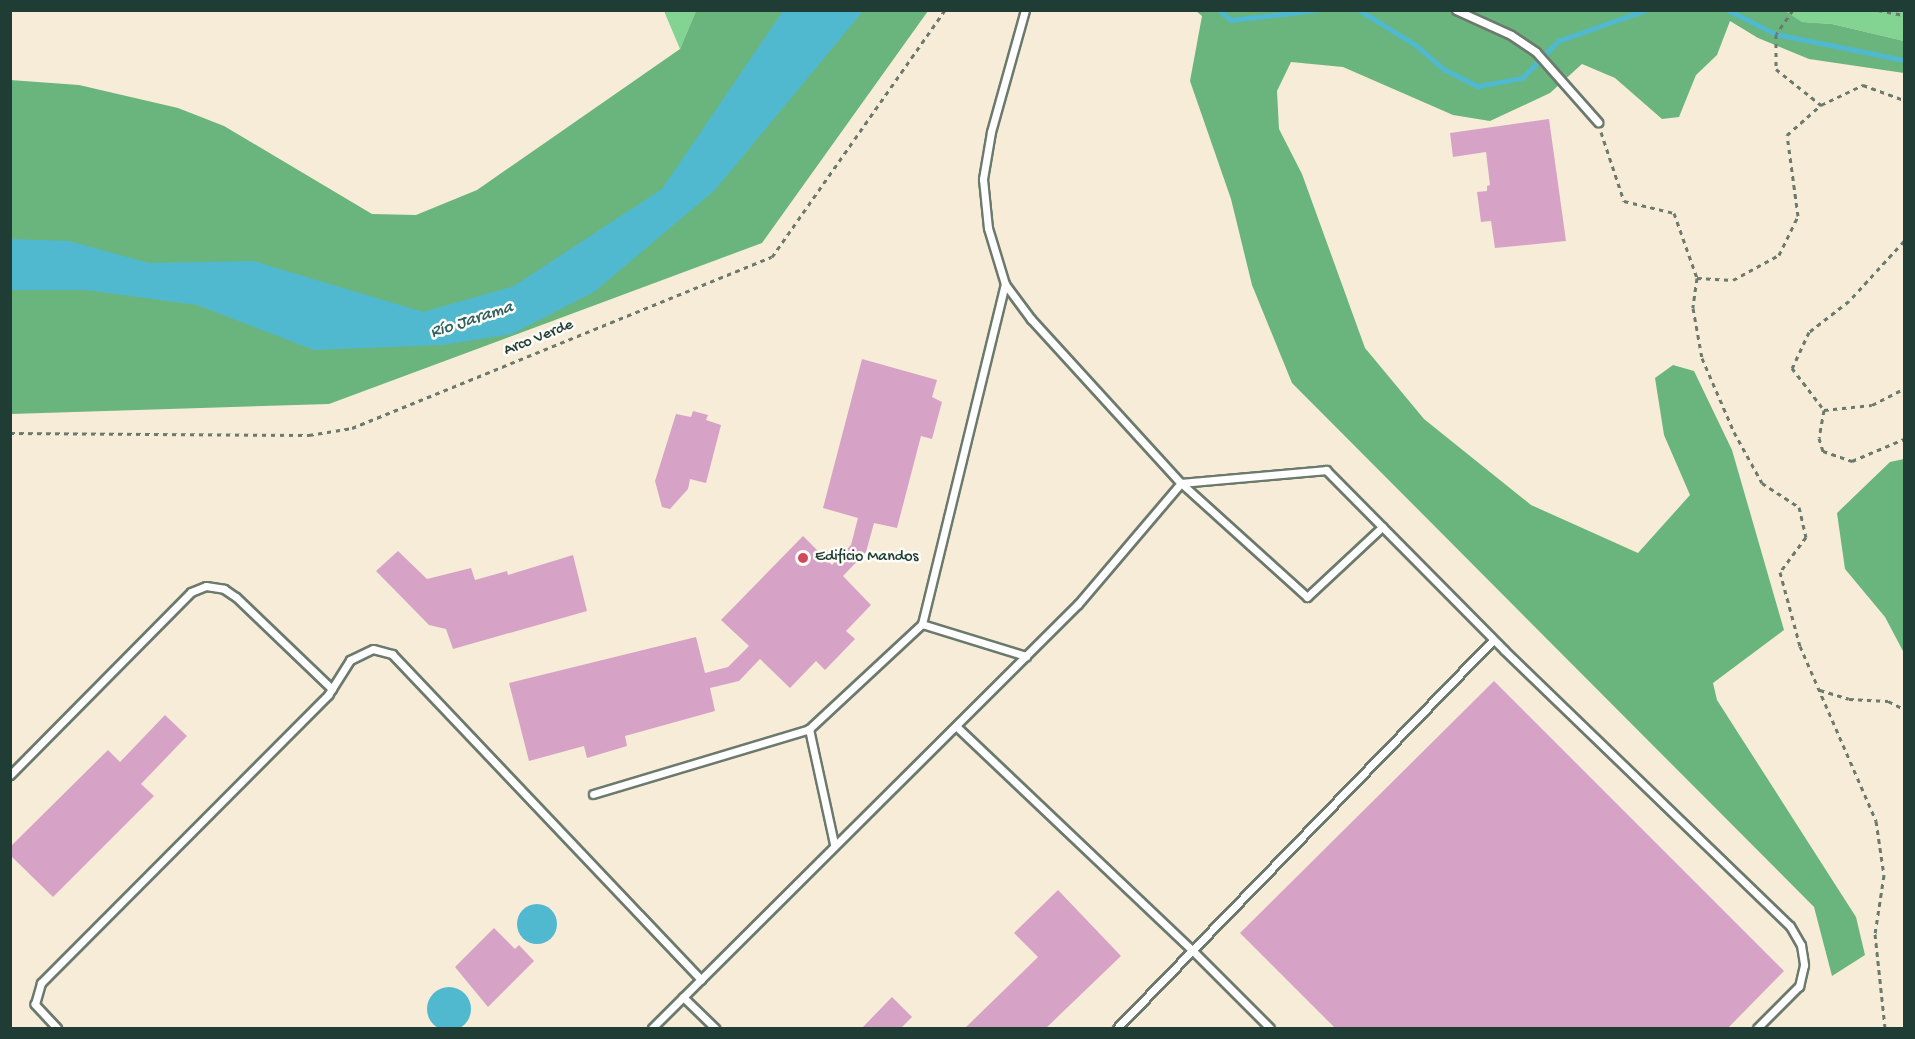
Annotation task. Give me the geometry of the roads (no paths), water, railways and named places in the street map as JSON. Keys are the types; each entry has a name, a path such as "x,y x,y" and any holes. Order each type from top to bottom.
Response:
{"lane":[{"path":"1025,10 991,132 984,179 988,228 1005,284 1032,319 1181,483 1307,597 1382,527"},
{"path":"1456,10 1511,35 1536,52 1598,122"},
{"path":"593,794 808,729 922,624 1005,284"},
{"path":"652,1029 834,844 957,727 1078,604 1181,483 1326,470 1493,640 1790,926 1801,945 1804,965 1799,986 1757,1029"},
{"path":"10,775 191,592 206,586 224,589 236,597 332,689"},
{"path":"922,624 1026,656"},
{"path":"1117,1029 1493,640"},
{"path":"57,1029 36,1004 41,983 332,689 350,660 374,649 392,654 701,980"},
{"path":"957,727 1192,950 1270,1029"},
{"path":"808,729 834,844"},
{"path":"683,997 715,1029"}],"water":[{"name":"Río Jarama","path":"783,11 863,11 715,190 594,292 512,334 443,345 314,350 197,305 85,290 11,290 11,239 69,241 149,263 253,261 423,312 514,286 662,189"},
{"path":"537,904 545,905 551,910 556,916 556,932 551,938 545,943 537,944 529,943 523,938 518,932 517,924 518,916 523,910 529,905"},
{"path":"449,987 465,993 471,1009 465,1025 449,1031 433,1025 427,1009 433,993"}],"waterway":[{"path":"1219,10 1231,20 1316,10"},
{"path":"1359,10 1416,45 1444,69 1478,86 1522,78 1558,41 1646,10"},
{"path":"1728,10 1776,34 1904,60"}],"place":[{"name":"Edificio Mandos","path":"803,558"}]}
